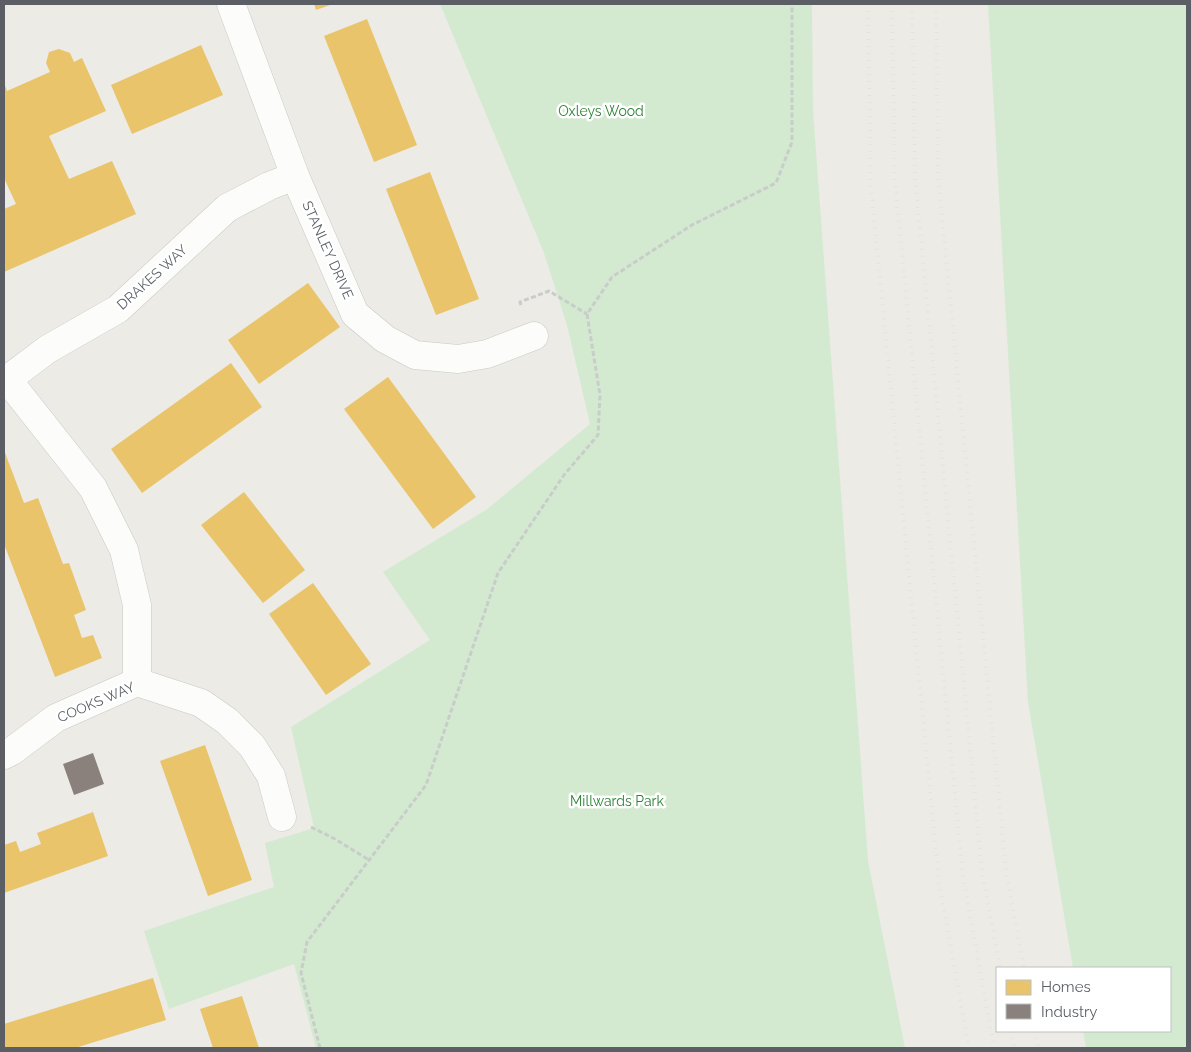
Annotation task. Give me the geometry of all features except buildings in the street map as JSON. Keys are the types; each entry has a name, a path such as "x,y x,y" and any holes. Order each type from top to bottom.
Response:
{"street":[{"name":"STANLEY DRIVE","path":"231,4 295,176 356,314 385,339 415,355 458,359 487,354 534,336"},
{"name":"DRAKES WAY","path":"137,682 137,606 124,550 93,488 5,381 48,349 118,309 227,208 269,186 295,176"},
{"name":"COOKS WAY","path":"4,755 56,718 137,682 201,703 227,720 252,746 271,776 282,817"}],"path":[{"path":"320,1048 301,974 307,942 426,785 498,573 564,475 598,435 600,395 587,314 612,277 692,225 776,182 792,142 792,4"},
{"path":"314,828 369,860"}],"green space":[{"name":"Millwards Park","path":"440,4 812,4 813,110 868,861 905,1048 316,1048 294,964 169,1009 144,931 274,887 265,843 314,828 291,727 430,640 383,572 486,510 590,424 567,325 544,253"},
{"path":"988,4 1187,4 1187,1048 1086,1048 1083,1032 1171,1032 1171,967 1073,967 1028,702"}],"railway":[{"path":"868,4 871,187 939,882 969,1048"},
{"path":"892,4 895,181 963,876 994,1048"},
{"path":"912,4 915,177 982,872 1000,967"},
{"path":"936,4 938,176 1006,871 1024,967"},
{"path":"1011,1032 1015,1048"},
{"path":"1035,1032 1039,1048"}],"park label":[{"name":"Oxleys Wood","path":"601,111"}]}
